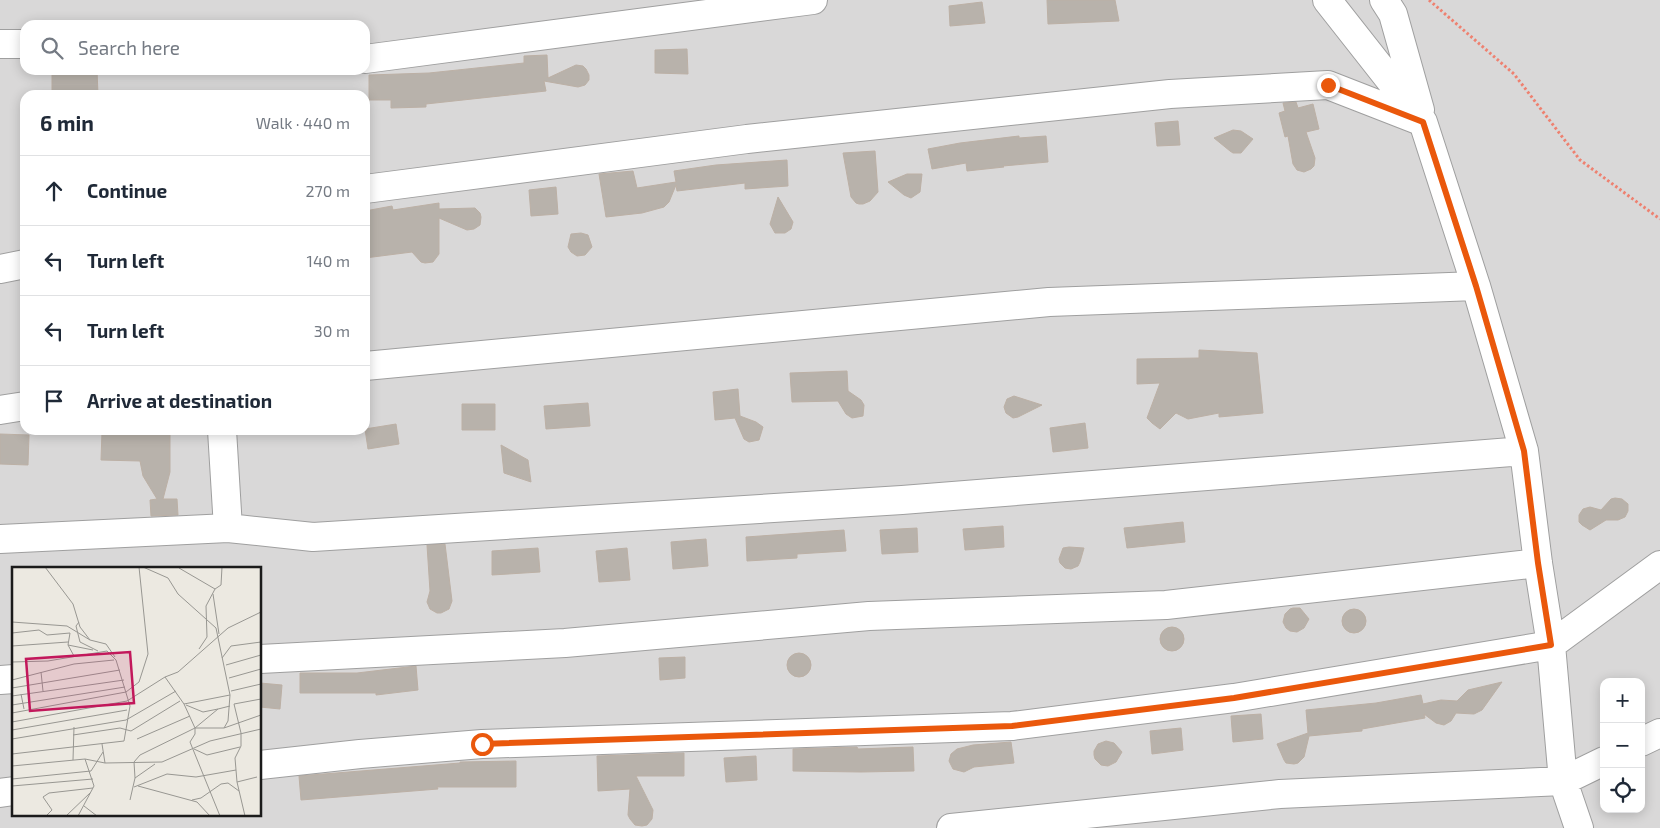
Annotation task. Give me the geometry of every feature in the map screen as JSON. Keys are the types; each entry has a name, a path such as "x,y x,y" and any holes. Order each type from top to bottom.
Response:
{"street":[{"path":"370,58 761,3 813,0"},
{"path":"1327,0 1423,122"},
{"path":"1384,0 1393,14 1423,122 1476,286 1524,451 1538,563 1551,645 1563,781 1578,828"},
{"path":"0,44 20,44"},
{"path":"370,188 747,139 1180,94 1328,85 1423,122"},
{"path":"0,269 20,265"},
{"path":"370,366 1049,302 1476,286"},
{"path":"0,410 20,407"},
{"path":"222,435 228,528"},
{"path":"0,539 228,528 313,537 902,500 1524,451"},
{"path":"261,660 564,643 869,616 1166,605 1538,563"},
{"path":"261,765 369,753 482,744 1012,726 1234,698 1551,645 1660,565"},
{"path":"1645,740 1660,733"},
{"path":"951,828 1280,794 1563,781 1600,763"}],"path":[{"path":"1429,0 1514,74 1580,160 1660,219"}],"shaded area":[{"path":"0,0 1660,0 1660,828 0,828"}],"building":[{"path":"1047,0 1115,0 1119,21 1048,24"},
{"path":"982,2 985,23 950,26 949,6"},
{"path":"687,49 688,74 655,73 655,50"},
{"path":"547,55 548,78 576,65 583,66 586,69 589,80 585,85 578,87 544,81 546,91 426,104 426,107 391,108 391,100 370,100 369,75 429,73 524,63 524,56"},
{"path":"52,75 97,75 98,90 52,90"},
{"path":"1296,102 1298,108 1313,104 1319,129 1306,132 1315,158 1314,166 1304,172 1297,170 1293,164 1288,136 1285,137 1279,113 1285,111 1283,103"},
{"path":"1178,121 1180,145 1157,146 1155,123"},
{"path":"1233,130 1241,131 1253,139 1241,153 1233,153 1214,138"},
{"path":"1019,136 1019,138 1046,136 1048,162 967,171 966,163 932,169 928,149"},
{"path":"875,151 878,192 870,201 863,204 856,203 851,197 843,153"},
{"path":"787,160 788,186 745,189 745,183 677,191 676,185 669,202 664,207 642,213 606,217 599,174 633,171 637,188 676,182 674,171 716,165"},
{"path":"907,174 922,174 920,192 911,198 904,195 888,182"},
{"path":"556,187 558,214 531,216 529,190"},
{"path":"778,197 793,222 791,229 785,233 775,233 770,224"},
{"path":"439,203 439,209 475,208 480,213 480,225 474,229 467,230 439,218 439,254 433,262 421,262 412,252 370,257 370,210 392,206 393,210"},
{"path":"581,233 588,235 592,247 585,255 577,256 568,247 571,234"},
{"path":"1199,350 1257,353 1263,413 1219,417 1219,413 1188,419 1176,413 1160,429 1152,423 1147,418 1160,383 1137,384 1137,359 1199,358"},
{"path":"847,371 848,391 861,400 864,405 863,416 852,418 846,414 838,401 792,402 790,373"},
{"path":"738,389 740,416 763,427 759,440 749,442 744,439 735,418 715,420 713,392"},
{"path":"1014,396 1042,405 1013,418 1006,413 1004,407 1007,399"},
{"path":"588,403 590,426 546,429 544,406"},
{"path":"462,404 495,404 495,430 462,430"},
{"path":"1085,423 1088,448 1053,452 1050,428"},
{"path":"396,424 399,444 368,449 366,435 370,435 370,428"},
{"path":"0,434 29,435 28,465 0,464"},
{"path":"102,435 170,435 170,472 163,499 177,499 178,515 151,516 150,500 157,499 143,476 140,461 101,460"},
{"path":"501,445 528,460 531,482 504,473"},
{"path":"1611,499 1622,499 1628,504 1628,511 1625,517 1618,520 1606,520 1590,530 1579,522 1579,515 1583,509 1590,507 1601,510"},
{"path":"1183,522 1185,542 1127,548 1124,528"},
{"path":"1003,526 1004,547 965,550 963,529"},
{"path":"917,528 918,552 882,554 880,530"},
{"path":"844,530 846,551 797,554 797,558 747,561 746,537"},
{"path":"706,539 708,566 673,569 671,542"},
{"path":"445,544 452,601 449,609 437,613 430,609 427,602 430,591 427,545"},
{"path":"538,548 540,572 492,575 492,551"},
{"path":"627,548 630,580 599,582 596,551"},
{"path":"1063,548 1084,548 1078,566 1071,569 1065,568 1059,559"},
{"path":"1293,608 1300,608 1309,619 1304,628 1297,632 1290,631 1283,622 1285,614"},
{"path":"1354,609 1359,610 1365,616 1365,626 1359,632 1354,633 1349,632 1343,626 1342,621 1343,616 1349,610"},
{"path":"1172,627 1177,628 1183,634 1183,644 1177,650 1172,651 1167,650 1161,644 1160,639 1161,634 1167,628"},
{"path":"799,653 808,656 811,665 808,674 799,677 790,674 787,665 790,656"},
{"path":"685,657 685,678 660,680 659,658"},
{"path":"416,666 418,690 376,695 376,693 300,693 300,673 357,673"},
{"path":"1502,682 1482,710 1474,714 1456,713 1451,721 1444,725 1436,723 1424,714 1425,718 1362,729 1362,731 1309,736 1304,757 1294,764 1286,763 1277,744 1308,733 1306,710 1376,703 1421,695 1423,704 1441,700 1457,701 1468,690"},
{"path":"261,683 282,685 280,709 261,707"},
{"path":"1261,714 1263,739 1233,742 1231,716"},
{"path":"1181,728 1183,750 1152,754 1150,731"},
{"path":"1106,741 1114,743 1122,752 1116,762 1108,766 1101,765 1094,755 1098,744"},
{"path":"1011,742 1014,763 974,767 964,772 953,769 949,761 951,754 957,749 973,745"},
{"path":"857,747 858,749 913,747 914,771 793,771 793,749"},
{"path":"684,753 684,776 636,776 653,810 652,819 647,825 635,825 628,815 630,789 598,791 597,756"},
{"path":"756,756 757,780 726,782 724,758"},
{"path":"516,761 516,787 437,787 438,789 301,800 299,776 460,762"}],"route":[{"path":"482,744 1012,726 1234,698 1551,645 1538,563 1524,451 1476,286 1423,122 1328,85"}]}
